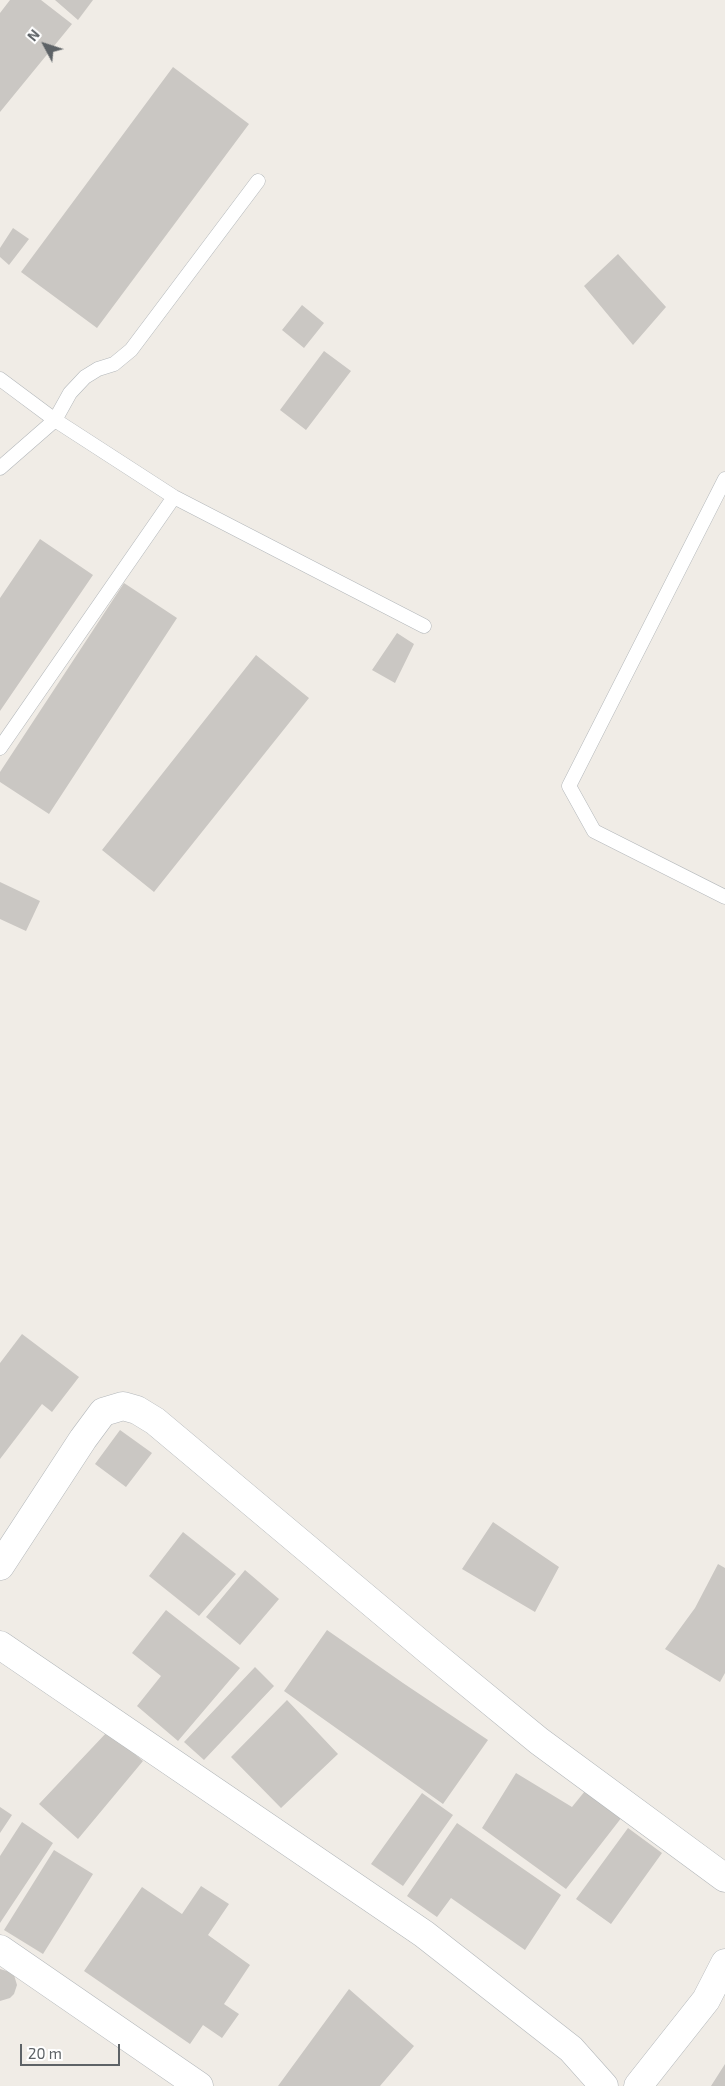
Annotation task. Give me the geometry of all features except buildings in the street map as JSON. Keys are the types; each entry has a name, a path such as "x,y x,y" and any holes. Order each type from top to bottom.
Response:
{"street":[{"path":"0,1566 83,1439 103,1412 123,1406 137,1410 155,1421 428,1650 539,1740 725,1878"},
{"path":"0,1645 424,1934 571,2049 604,2086"},
{"path":"0,1949 198,2086"},
{"path":"638,2086 706,2000 725,1963"}],"lane":[{"path":"0,468 55,420 70,393 85,377 98,369 114,364 131,350 258,181"},
{"path":"0,379 55,420 143,479 174,497 424,626"},
{"path":"725,480 569,786 594,830 725,897"},
{"path":"0,748 174,497"}]}
